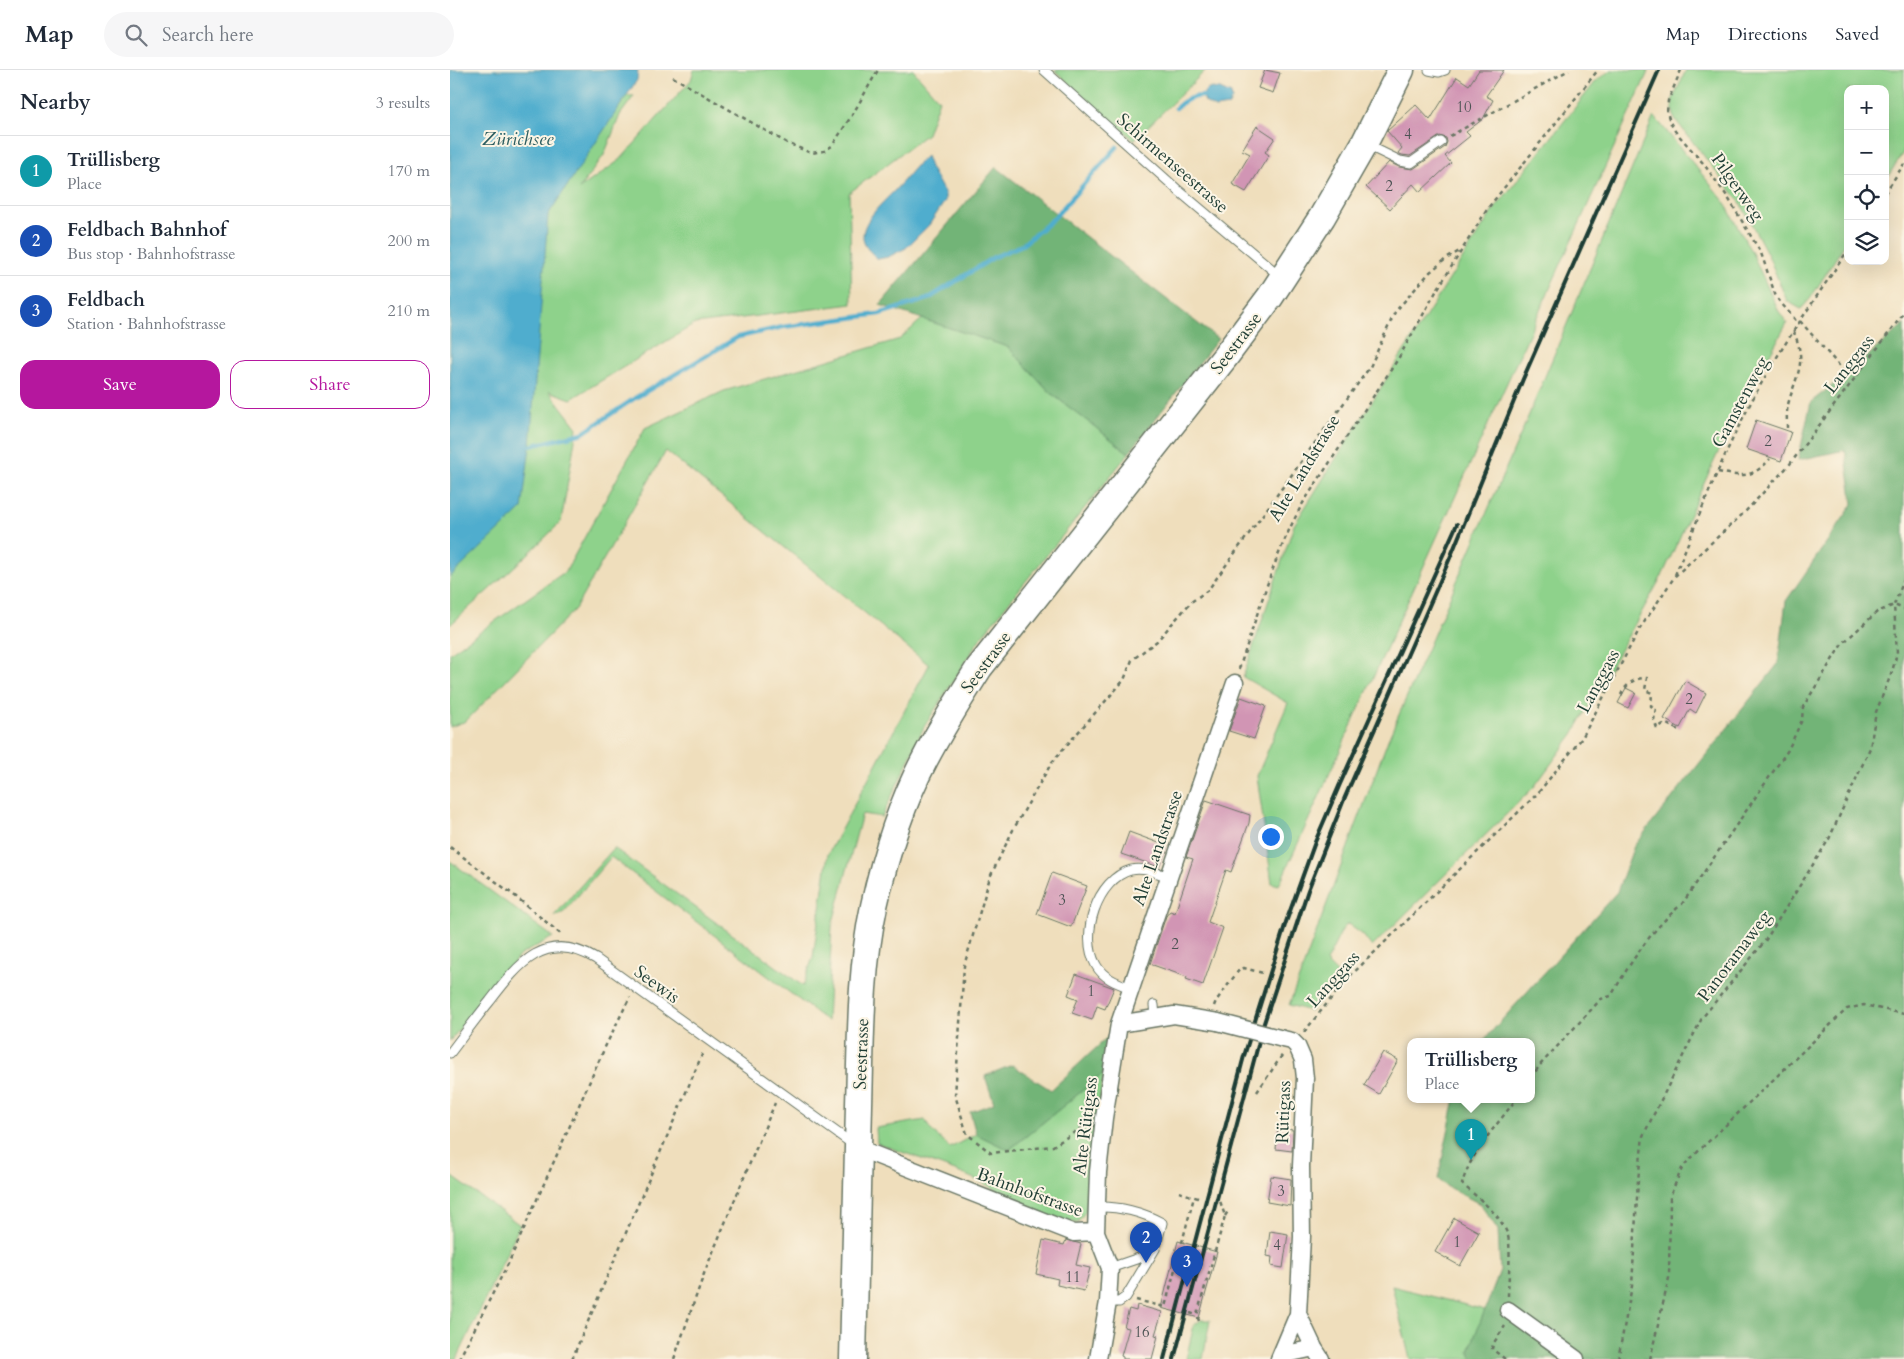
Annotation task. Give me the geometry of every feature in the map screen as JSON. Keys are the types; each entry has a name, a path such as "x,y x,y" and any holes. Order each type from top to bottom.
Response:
{"main road":[{"name":"Seestrasse","path":"853,1359 862,1013 866,956 874,906 886,860 898,824 924,760 948,716 979,668 1226,357 1283,278 1322,217 1364,144 1401,70"}],"street":[{"name":"Alte Landstrasse","path":"1119,1024 1235,683"},
{"path":"1119,1024 1155,1011 1216,1016 1289,1044"},
{"name":"Alte Rütigass","path":"1096,1232 1098,1172 1104,1118 1119,1024"},
{"name":"Rütigass","path":"1289,1044 1303,1060 1305,1078 1300,1166 1302,1237 1298,1314 1318,1354"},
{"name":"Bahnhofstrasse","path":"858,1148 1074,1233 1096,1232 1110,1268 1102,1358"},
{"path":"1508,1310 1576,1359"},
{"path":"1298,1314 1281,1357 1318,1354"}],"lane":[{"name":"Schirmenseestrasse","path":"1044,70 1179,191 1283,278"},
{"path":"1429,70 1439,72 1445,70"},
{"path":"1364,144 1400,161 1411,163 1441,142"},
{"path":"1131,988 1110,979 1096,966 1090,946 1092,914 1100,898 1112,882 1130,870 1147,870 1169,877"},
{"name":"Seewis","path":"450,1053 506,980 526,960 543,950 552,948 579,950 635,987 858,1148"},
{"path":"1097,1207 1116,1208 1153,1218 1162,1223 1155,1249 1126,1297 1119,1302 1108,1302"},
{"path":"1110,1268 1142,1258 1155,1249"}],"path":[{"path":"673,77 787,143 806,152 816,153 824,151 835,143 878,70"},
{"path":"1441,142 1467,125 1568,70"},
{"name":"Alte Landstrasse","path":"1235,683 1279,553 1296,516 1337,450 1398,359 1461,250 1499,193 1600,70"},
{"name":"Pilgerweg","path":"1680,70 1668,101 1667,112 1670,122 1727,196 1761,253 1776,296 1842,369 1846,377 1856,368 1867,362"},
{"path":"1889,187 1904,164"},
{"path":"1090,1123 1053,1146 991,1153 967,1134 955,1095 964,966 990,877 1013,830 1052,762 1124,680 1132,660 1157,641 1190,602 1208,590 1370,367 1395,312 1435,268 1461,250"},
{"name":"Gamstenweg","path":"1675,576 1718,472 1745,414 1793,330 1844,256"},
{"name":"Langgass","path":"1257,1092 1289,1044 1304,1032 1346,980 1543,786 1582,738 1639,630 1675,576 1745,512 1790,464 1904,313"},
{"path":"1787,428 1788,405 1801,360 1800,347 1793,330"},
{"path":"1718,472 1745,476 1759,470 1770,459"},
{"name":"Panoramaweg","path":"1618,1359 1632,1286 1638,1180 1643,1136 1702,1018 1765,941 1829,839 1870,748 1876,712 1892,672 1897,653 1894,605 1904,580"},
{"path":"1535,1072 1601,999 1610,996 1644,943 1662,921 1682,904 1788,750 1802,720 1803,707 1842,644 1876,612 1894,605 1904,609"},
{"path":"1621,695 1625,687 1638,678 1647,678 1645,690 1652,694 1651,706 1656,708 1654,720 1657,728 1665,724 1680,731"},
{"path":"450,847 522,901 579,950"},
{"path":"1216,1016 1216,1001 1239,970 1244,968 1263,973"},
{"path":"459,1359 509,1262 606,1045 635,987"},
{"path":"1650,1359 1669,1278 1670,1196 1683,1166 1847,1009 1864,1005 1904,1014"},
{"path":"572,1359 708,1041"},
{"path":"674,1359 705,1271 779,1092"},
{"path":"1505,1359 1492,1349 1492,1344 1508,1322 1508,1234 1484,1202 1462,1184 1474,1156 1513,1103"},
{"path":"1178,1192 1201,1199"},
{"path":"1126,1297 1165,1307 1194,1197"},
{"path":"1220,1202 1225,1216"},
{"path":"1199,1321 1197,1315 1225,1216 1229,1210"},
{"path":"1190,1313 1197,1315"}],"green space":[{"path":"694,70 913,70 939,100 927,134 849,193 852,304 695,324 571,399 549,391 577,428 561,522 450,625 450,530 523,241 598,95 634,96 620,115 604,155 579,189 620,160 691,80"},
{"path":"1054,70 1206,70 1134,140"},
{"path":"1611,70 1649,70 1279,885 1272,883 1257,776 1288,703 1243,677 1294,525 1492,212 1597,80"},
{"path":"1686,70 1904,70 1904,151 1889,175 1889,85 1844,85 1844,245 1810,299 1801,309 1787,301 1768,255 1740,202 1674,118 1672,101"},
{"path":"1654,116 1724,201 1753,255 1778,310 1787,323 1726,435 1663,574 1573,734 1534,787 1372,947 1363,935 1348,924 1343,928 1326,962 1342,978 1310,1011 1289,1005 1388,740 1523,429"},
{"path":"996,167 1218,339 1129,453 1052,394 1008,347 880,305"},
{"path":"922,319 1008,347 1052,394 1129,453 981,637 924,727 882,817 862,814 832,926 827,1021 611,857 564,912 553,917 614,848 803,986 813,957 828,854 929,665 666,451 575,609 466,721 450,727 450,653 566,571 645,428 724,391 900,339"},
{"path":"1904,324 1904,1359 1473,1359 1469,1351 1500,1271 1498,1230 1480,1204 1446,1186 1438,1179 1454,1103 1535,1103 1535,1038 1486,1038 1617,892 1634,846 1778,664 1786,601 1853,504 1845,450 1798,460 1811,402 1852,370"},
{"path":"450,861 553,937 520,955 450,1041"},
{"path":"1111,1034 1104,1073 1009,1150 976,1134 970,1112 994,1103 985,1076 1012,1065 1051,1090"},
{"path":"1104,1073 1086,1211 1077,1223 1052,1218 1039,1213 967,1176 877,1143 876,1128 925,1120 930,1129 950,1148 976,1134 1009,1150"},
{"path":"450,1175 520,1225 457,1359 450,1359"},
{"path":"1392,1286 1485,1310 1469,1351 1473,1359 1410,1359"},
{"path":"1201,1320 1210,1320 1203,1359 1186,1359 1194,1325"}],"water":[{"name":"Zürichsee","path":"450,70 638,70 637,80 548,215 530,446 522,509 450,577"},
{"path":"1211,88 1220,89 1231,94 1232,99 1228,106 1215,108 1205,102 1203,96 1205,91"},
{"path":"926,156 945,194 945,201 929,225 906,248 888,257 878,259 867,248 863,240 866,224 877,209"}],"building":[{"path":"1265,70 1280,73 1273,93 1258,88"},
{"path":"1479,70 1504,70 1486,96 1493,100 1483,119 1466,132 1470,136 1445,156 1451,163 1420,192 1413,184 1390,209 1366,187 1389,162 1399,167 1413,169 1445,147 1447,142 1446,138 1440,136 1410,156 1402,155 1398,153 1402,148 1387,131 1416,105 1430,120 1457,77 1469,85"},
{"path":"1257,126 1275,138 1265,152 1269,155 1246,192 1232,184 1250,154 1242,150"},
{"path":"1756,420 1791,432 1781,461 1746,449"},
{"path":"1685,681 1706,693 1696,713 1690,709 1680,728 1664,719"},
{"path":"1626,688 1636,693 1628,708 1618,703"},
{"path":"1241,697 1266,706 1254,739 1229,731"},
{"path":"1206,800 1250,815 1249,823 1231,872 1226,870 1208,922 1223,928 1203,985 1186,979 1187,977 1150,964 1166,916 1170,911 1175,913 1193,859 1186,857"},
{"path":"1129,832 1167,846 1159,867 1121,854"},
{"path":"1052,873 1087,886 1071,927 1037,914"},
{"path":"1076,974 1114,988 1105,1009 1097,1006 1092,1020 1072,1013 1078,999 1068,995"},
{"path":"1383,1052 1398,1060 1379,1094 1364,1085"},
{"path":"1278,1128 1293,1130 1292,1151 1276,1149"},
{"path":"1271,1176 1291,1179 1290,1206 1267,1202"},
{"path":"1454,1218 1479,1232 1460,1266 1435,1252"},
{"path":"1270,1231 1288,1234 1283,1268 1271,1266 1272,1257 1267,1256"},
{"path":"1043,1240 1064,1245 1066,1240 1081,1244 1076,1265 1090,1268 1084,1291 1057,1285 1058,1279 1036,1274"},
{"path":"1178,1241 1217,1252 1199,1318 1161,1308"},
{"path":"1137,1305 1162,1312 1155,1335 1158,1336 1152,1359 1123,1359 1121,1356 1129,1328 1124,1327 1129,1309 1136,1311"}],"waterway":[{"path":"1176,108 1188,99 1203,96"},
{"path":"530,446 583,433 635,398 738,337 783,327 879,314 928,299 994,257 1022,245 1053,219 1117,147"}],"railway":[{"path":"1174,1359 1264,1023 1308,890 1345,797 1450,558 1523,379 1659,70"},
{"path":"1164,1359 1244,1056 1286,922 1315,842 1457,524"}],"place":[{"name":"Trüllisberg","path":"1471,1160"},
{"name":"Feldbach Bahnhof","path":"1146,1263"},
{"name":"Feldbach","path":"1187,1287"}]}
